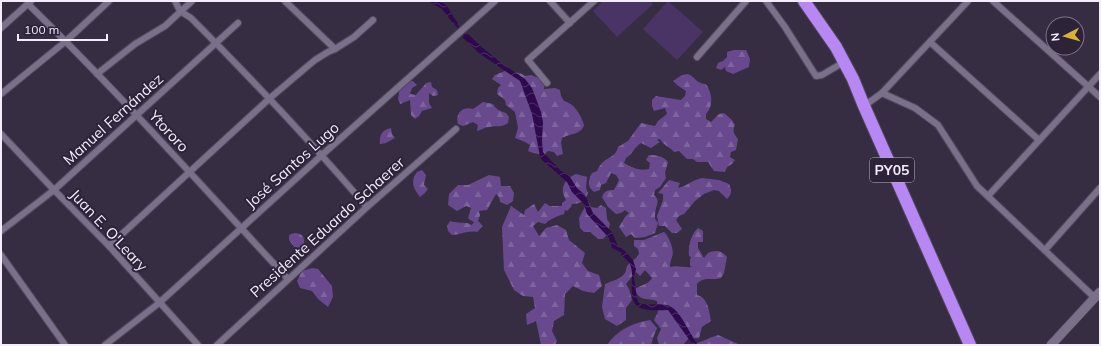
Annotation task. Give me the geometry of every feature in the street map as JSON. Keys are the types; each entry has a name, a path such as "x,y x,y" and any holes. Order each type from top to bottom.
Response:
{"highway":[{"name":"PY05","path":"804,1 836,47 853,78 970,345"}],"street":[{"path":"1,94 66,41 108,1"},
{"path":"175,1 180,11 191,18 270,98 367,207"},
{"path":"97,74 134,44 165,26 192,1"},
{"path":"285,1 335,49"},
{"name":"José Santos Lugo","path":"105,345 159,303 495,1"},
{"path":"550,1 570,23"},
{"path":"548,83 528,60 594,1"},
{"path":"697,57 746,1"},
{"path":"766,1 785,26 816,76 822,75 844,62"},
{"path":"864,106 882,93 968,1"},
{"path":"993,1 1100,97"},
{"path":"1,28 29,2"},
{"name":"Ytororo","path":"29,2 137,115 288,280"},
{"path":"109,246 270,98 315,60 354,37 373,20"},
{"name":"Manuel Fernández","path":"1,231 54,190 238,23"},
{"path":"930,42 1039,140"},
{"path":"988,196 1100,74"},
{"path":"882,93 915,108 938,125 977,186 1045,250 1097,295 1051,345"},
{"name":"Presidente Eduardo Schaerer","path":"217,345 367,207 456,129"},
{"name":"Juan E. O'Leary","path":"1,134 109,246 198,345"},
{"path":"1045,250 1100,188"},
{"path":"1,255 65,345"}],"green space":[{"path":"734,50 746,50 750,59 749,67 733,74 726,71 725,67 721,70 716,68 718,63 727,57 727,52"},
{"path":"505,71 520,73 525,76 531,75 541,79 545,83 544,89 555,88 560,90 564,101 571,104 577,110 584,125 581,131 562,138 561,143 563,154 557,156 554,152 548,151 544,155 533,153 528,151 530,145 515,138 518,128 515,112 506,105 505,100 497,94 498,88 501,85 492,79 495,75"},
{"path":"688,74 698,82 706,84 710,91 711,103 709,111 706,114 706,119 711,122 719,114 724,113 735,125 734,132 738,139 736,150 731,152 730,157 735,160 727,167 725,172 714,171 708,162 697,162 693,159 687,159 679,151 674,152 660,139 657,140 660,142 651,148 641,143 626,158 624,163 636,169 649,169 650,163 646,160 649,155 660,156 668,162 665,173 666,178 660,187 655,190 654,195 658,201 655,211 655,219 658,223 655,233 645,237 635,238 631,234 626,237 619,227 629,213 625,210 616,214 608,207 602,197 606,191 614,190 619,180 616,175 611,173 606,183 601,185 600,190 594,192 589,185 590,178 592,173 597,171 603,162 617,151 618,147 628,141 641,123 655,126 658,121 667,114 665,108 654,111 652,100 656,96 681,100 685,96 686,91 673,81 682,75"},
{"path":"408,81 413,81 417,85 412,88 410,94 416,95 426,83 431,82 432,87 437,90 438,95 433,96 429,93 429,103 432,108 422,111 415,119 411,115 410,100 400,104 398,99 400,88"},
{"path":"483,102 493,104 498,110 506,113 509,117 508,123 501,126 486,127 477,131 478,125 473,122 463,126 458,124 457,120 460,112 469,108 473,109"},
{"path":"391,128 392,134 395,138 386,143 380,144 382,133"},
{"path":"422,170 426,175 424,185 428,189 420,197 414,188 413,181 417,172"},
{"path":"576,174 587,177 586,188 588,193 584,200 580,203 572,204 567,211 565,210 564,214 545,224 538,222 533,226 539,236 546,228 557,225 566,230 569,240 585,253 582,263 588,271 599,275 602,286 594,293 583,291 573,286 565,294 564,315 554,321 552,331 557,341 555,345 541,345 536,321 527,325 526,314 535,308 533,297 523,296 514,290 504,270 502,227 511,206 524,215 525,210 534,204 538,212 545,203 550,206 562,206 562,203 566,200 563,192 564,185 568,179"},
{"path":"489,175 500,177 501,186 510,186 514,193 513,201 507,205 500,202 499,197 496,194 487,210 479,211 480,215 478,221 483,226 477,232 452,235 448,231 447,226 450,221 472,225 474,222 468,218 471,208 466,206 457,211 448,205 449,194 458,185 468,185"},
{"path":"702,178 719,180 729,184 731,191 730,196 727,199 719,191 714,190 704,194 676,220 682,229 677,233 672,233 665,226 659,226 657,216 663,200 663,194 658,193 669,180 680,183 678,188"},
{"path":"588,201 591,207 597,208 601,205 606,208 607,219 610,224 607,235 603,239 598,239 590,232 584,232 580,228 579,218"},
{"path":"698,228 703,231 703,242 698,242 698,248 704,258 708,253 714,251 723,253 727,257 724,273 721,278 705,279 697,284 697,295 706,302 711,321 702,327 699,338 688,339 683,345 659,345 657,338 661,329 654,320 658,312 657,301 638,296 635,289 647,283 652,278 645,270 640,276 636,272 626,284 632,300 626,308 626,320 617,326 605,319 602,307 605,284 621,277 627,266 639,254 638,249 634,246 634,240 644,240 664,232 668,237 672,248 673,254 670,267 692,267 690,266 691,257 689,256 689,249 692,237"},
{"path":"294,233 302,235 304,239 303,247 296,249 289,240 289,235"},
{"path":"312,268 318,269 332,286 333,297 328,307 318,299 312,291 300,288 297,281 302,271"},
{"path":"650,320 657,328 651,345 607,345 616,335 626,328"},
{"path":"718,335 738,344 748,345 690,345"}],"shaded area":[{"path":"603,1 650,1 653,4 617,37 593,11"},
{"path":"668,1 703,32 677,60 643,29"}],"water":[{"path":"428,1 441,2 447,6 458,23 455,26 442,9"},
{"path":"467,33 500,62 525,79 532,88 543,122 543,152 561,171 568,174 577,188 585,195 593,213 612,232 618,246 633,260 636,269 634,277 637,299 639,303 664,304 672,307 680,316 698,345 693,345 668,310 643,309 637,306 634,302 632,296 632,269 630,264 621,255 622,253 612,248 609,238 587,214 584,204 572,192 567,182 540,157 532,114 520,81 480,54 462,37"}],"waterway":[{"path":"455,23 466,37"}]}
